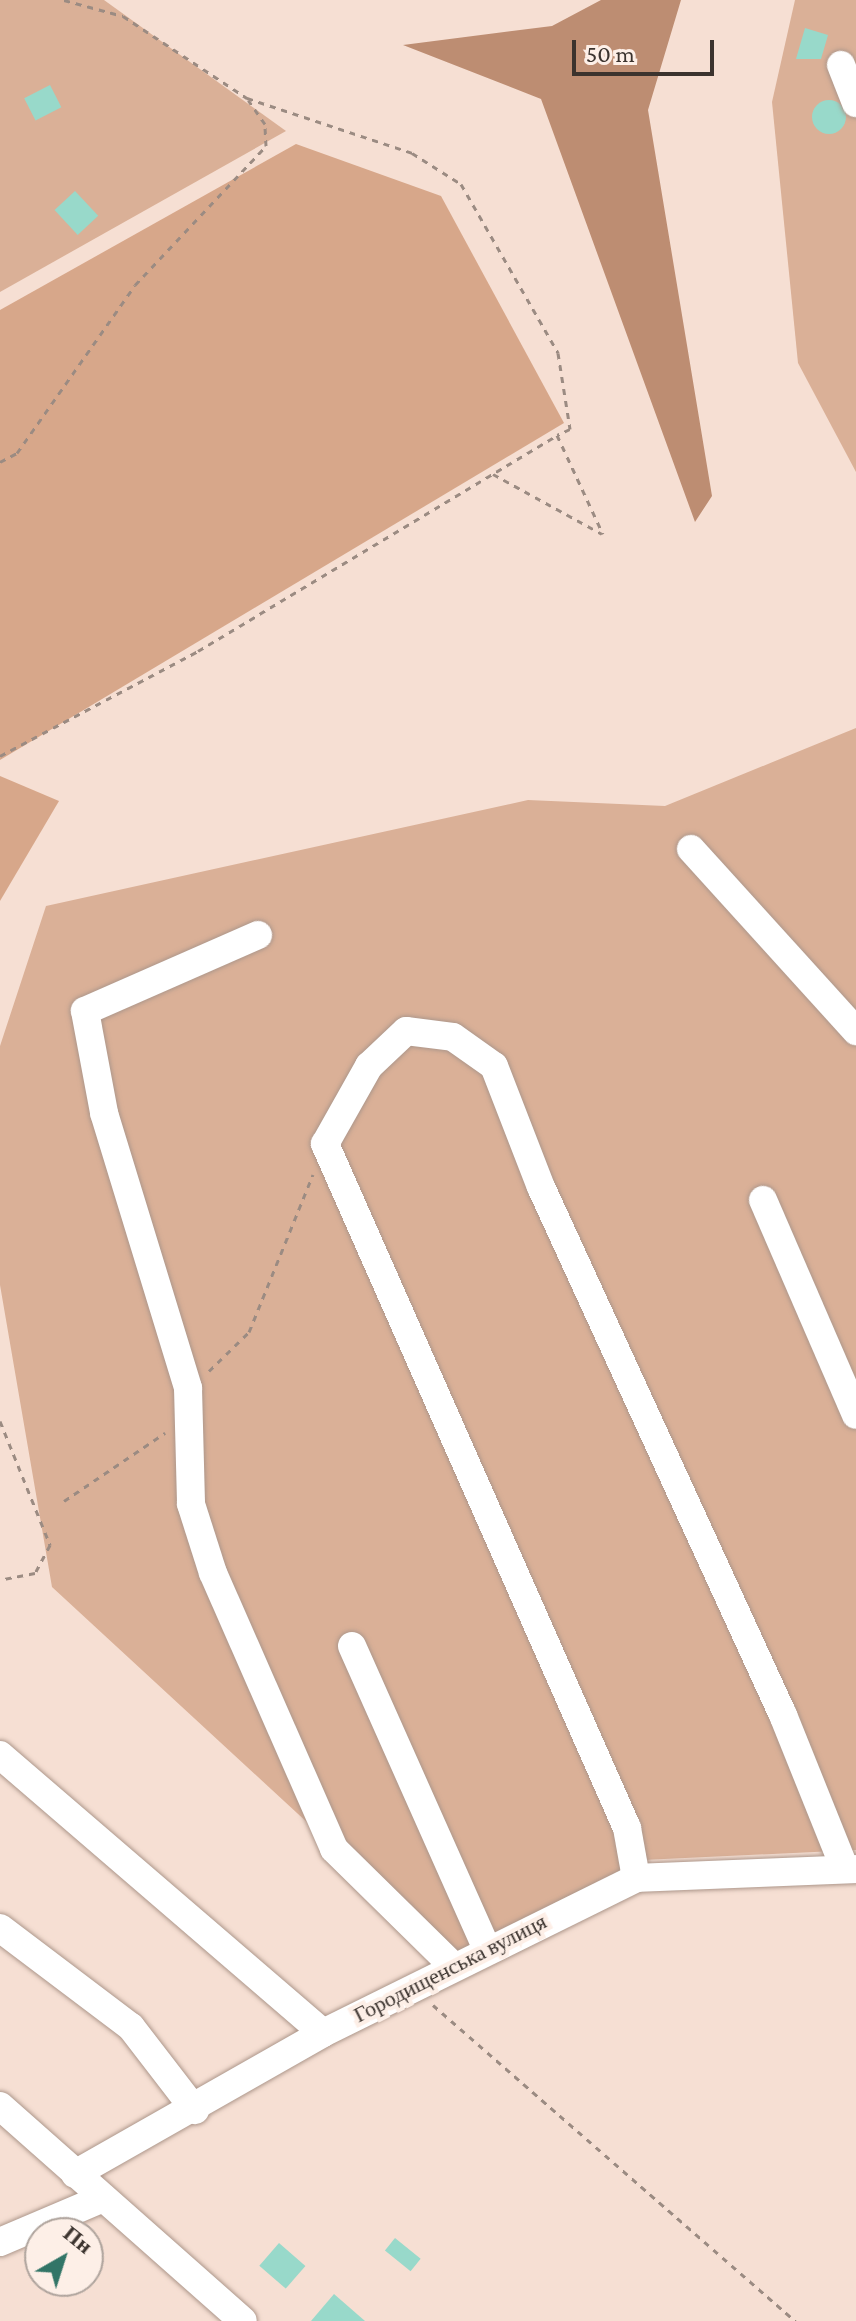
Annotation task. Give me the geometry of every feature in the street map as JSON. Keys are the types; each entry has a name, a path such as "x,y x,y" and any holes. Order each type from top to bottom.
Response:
{"street":[{"path":"841,65 856,103"},
{"path":"691,849 856,1031"},
{"path":"258,935 85,1011 104,1113 188,1388 191,1504 213,1573 323,1830 453,1966"},
{"path":"636,1878 627,1828 379,1254 327,1149 369,1066 406,1031 453,1037 494,1066 541,1187 850,1868"},
{"path":"763,1200 856,1415"},
{"path":"352,1646 487,1949"},
{"path":"0,1755 323,2033"},
{"name":"Городищенська вулиця","path":"75,2174 195,2110 323,2033 487,1949 636,1878 850,1868"},
{"path":"0,1928 131,2027 195,2110"},
{"path":"0,2106 230,2317"},
{"path":"0,2242 101,2199"}],"path":[{"path":"0,756 198,651 570,429 558,353 461,184 412,153 247,98 123,16 64,0"},
{"path":"0,462 17,453 135,285 233,172 266,146 265,124 247,98"},
{"path":"493,474 603,534 557,435"},
{"path":"188,1388 249,1332 291,1243 294,1212 327,1149"},
{"path":"0,1421 50,1545 33,1574 0,1580"},
{"path":"64,1501 149,1450 172,1423"},
{"path":"412,1987 795,2321"}],"shaded area":[{"path":"0,0 104,0 286,131 0,292"},
{"path":"601,0 681,0 648,110 712,496 695,522 541,99 403,45 552,26"},
{"path":"795,0 856,0 856,472 798,363 772,102"},
{"path":"296,144 441,196 564,423 0,760 0,310"},
{"path":"856,728 856,1850 643,1860 452,1956 52,1587 0,1285 0,1046 46,906 528,800 665,806"},
{"path":"0,776 59,801 0,901"}],"building":[{"path":"805,28 828,35 821,59 796,59"},
{"path":"50,85 61,107 36,120 24,98"},
{"path":"829,100 841,105 846,117 841,129 829,134 817,129 812,117 817,105"},
{"path":"75,191 98,216 78,235 55,210"},
{"path":"395,2238 421,2259 411,2271 385,2250"},
{"path":"279,2243 305,2266 286,2289 259,2266"},
{"path":"334,2294 365,2321 311,2321"}]}
